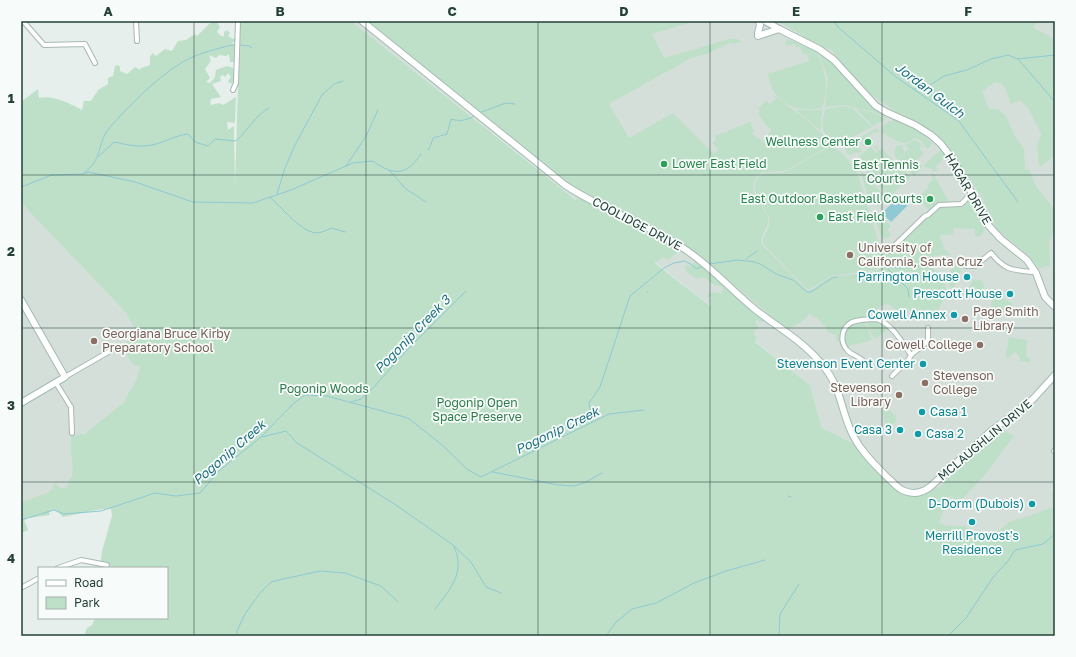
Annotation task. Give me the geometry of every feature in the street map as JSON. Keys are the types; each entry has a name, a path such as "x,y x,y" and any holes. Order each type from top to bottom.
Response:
{"street":[{"path":"23,21 44,45 86,44 95,63"},
{"path":"136,21 137,41"},
{"path":"233,90 236,83 238,21"},
{"name":"COOLIDGE DRIVE","path":"362,21 565,185 682,247 756,310 807,348 819,360 831,376 841,400 850,430 861,449 894,484 907,492"},
{"path":"759,21 760,33"},
{"path":"760,33 767,22"},
{"name":"HAGAR DRIVE","path":"767,22 823,51 834,60 871,102 881,109 915,125 931,135 948,152 980,205 989,226 1001,239 1028,260 1036,273 1045,297 1055,307"},
{"path":"760,33 779,29"},
{"path":"889,251 925,216 939,205 960,205 964,203 968,195 972,192"},
{"path":"960,260 966,266 975,266 991,253 1000,264 1014,270 1032,272"},
{"path":"21,300 66,377"},
{"path":"868,366 857,356 852,355 847,351 842,342 843,332 854,322 874,319 880,320 893,331 911,355"},
{"path":"892,376 909,359 911,355 927,341 928,328"},
{"path":"21,403 117,348"},
{"name":"MCLAUGHLIN DRIVE","path":"907,492 917,493 926,490 990,432 1034,398 1055,375"},
{"path":"56,383 71,407 72,433"},
{"path":"61,567 81,560 107,565"},
{"path":"21,588 38,579"}],"shaded area":[{"name":"University of California, Santa Cruz","path":"351,21 1055,21 1055,608 896,532 855,444 822,428 810,385"},
{"path":"21,203 174,363 84,434 71,454 74,476 79,493 40,507 21,516"}],"green space":[{"name":"Pogonip Open Space Preserve","path":"212,21 216,21 220,27 217,32 221,36 224,36 224,32 227,30 230,33 228,36 233,39 236,37 235,42 232,42 235,46 238,62 230,62 229,54 226,56 219,55 216,58 209,55 211,61 205,69 210,78 206,82 210,83 215,77 216,70 227,66 233,68 235,80 231,84 228,81 231,77 228,73 225,77 223,75 220,77 221,81 212,84 221,97 211,99 210,105 219,103 223,105 236,97 235,123 227,122 228,130 234,126 235,185 240,21 351,21 576,200 578,197 652,233 680,250 668,260 663,257 655,263 710,306 711,296 707,298 708,294 715,292 721,294 723,290 722,287 710,283 707,279 702,277 698,279 686,272 685,265 692,266 696,261 765,320 761,322 755,319 757,326 759,326 754,331 754,335 757,337 755,342 810,385 822,428 855,444 861,453 902,494 920,496 935,486 939,488 971,454 978,451 1001,429 1014,436 988,471 959,503 949,496 939,523 947,526 966,526 985,543 1009,522 1053,507 1052,494 1055,491 1055,636 84,636 87,628 92,625 95,619 168,619 168,567 100,567 102,551 112,516 111,509 102,509 63,517 57,511 53,510 49,512 50,515 28,518 24,520 28,530 21,533 21,516 23,515 21,503 49,492 53,488 52,486 54,484 61,488 68,486 69,480 72,476 72,470 73,471 71,436 84,434 128,399 124,401 136,381 140,367 133,364 126,354 127,348 130,344 127,344 126,342 137,332 126,313 174,363 21,203 21,102 38,89 39,98 44,97 66,102 82,110 84,101 91,101 98,90 108,84 108,78 113,76 115,66 118,65 120,67 120,71 127,74 135,67 140,70 141,68 150,65 150,56 153,53 156,56 165,49 172,51 178,41 186,40 195,34 197,36"},
{"path":"368,21 695,21 652,34 664,58 733,38 742,42 733,44 731,42 707,54 691,58 609,104 629,138 673,113 714,154 718,150 713,143 716,140 715,136 750,122 754,132 752,134 765,143 771,129 762,120 758,113 760,111 758,109 764,102 767,101 769,104 776,99 774,95 809,122 833,144 787,170 761,173 756,178 753,185 754,193 768,217 768,224 761,239 762,245 808,291 830,277 872,272 877,270 884,262 881,246 889,254 939,207 960,206 971,197 977,207 985,229 981,235 975,237 975,229 954,228 953,235 940,235 945,250 952,255 926,256 920,260 938,272 945,282 945,294 937,313 934,316 915,315 907,309 898,311 888,304 875,310 871,318 855,321 847,326 841,335 840,341 837,342 836,335 828,332 821,322 811,314 788,330 694,252 677,240 590,197 568,183"},
{"path":"777,21 1037,21 1034,28 1055,39 1055,156 1039,167 1037,145 1041,133 1028,108 1022,102 1018,101 1011,104 1005,88 1000,83 992,84 982,91 989,109 998,109 1006,116 1014,134 1024,149 1025,170 1029,169 1036,186 1055,210 1055,229 1049,243 1050,265 1039,269 1029,256 997,229 981,196 947,146 935,133 918,122 897,112 866,91 848,73 847,68 832,50 825,47 823,48 802,37 803,36"},
{"path":"787,39 816,51 824,72 826,86 826,93 822,108 796,108 784,102 774,92 768,74 809,61 807,54 803,54 800,47 796,47 795,44 787,46 785,43"},
{"path":"818,52 829,60 887,117 875,112 845,105 825,107 828,78"},
{"path":"844,106 852,108 872,127 847,140 841,147 827,136 823,129 823,118 826,109"},
{"path":"856,109 876,113 886,119 873,126"},
{"path":"822,110 821,131 797,111"},
{"path":"895,119 924,135 932,143 928,149 916,138 906,143 901,143 882,133 881,131 883,125"},
{"path":"876,128 879,133 873,133 856,145 862,151 858,154 857,152 851,155 847,153 845,148 846,146"},
{"path":"916,140 925,148 922,146 915,144 920,146 921,151 924,153 916,161 922,167 914,176 905,167 900,165 898,159 909,149 905,145"},
{"name":"East Tennis Courts","path":"876,145 879,150 881,148 910,177 890,197 857,162 860,157 859,156 871,147 876,153 878,151 874,147"},
{"path":"905,145 902,148 905,152 897,159 894,153 896,146"},
{"name":"East Field","path":"831,146 835,147 850,162 858,174 883,257 880,267 874,270 831,276 808,290 763,244 763,239 769,226 769,218 755,191 755,184 761,175 787,171"},
{"path":"940,150 945,155 936,166 937,171 934,172 932,169 923,166"},
{"path":"860,170 887,198 878,207 876,202 870,203"},
{"path":"931,170 949,204 942,204 942,200 930,211 917,198 929,187 927,185 933,180"},
{"path":"877,212 891,226 886,231 888,231 891,235 887,239 886,237 883,237 883,241 874,216"},
{"path":"959,264 962,265 963,268 956,284 952,289 949,282 949,274 953,268"},
{"path":"976,279 982,281 985,287 979,296 974,298 969,293 968,288 972,281"},
{"path":"997,296 1002,297 1013,304 1006,315 991,307 992,300"},
{"path":"873,320 882,323 889,329 875,339 867,324 867,322"},
{"path":"854,322 865,322 872,340 846,347 843,334"},
{"path":"1009,337 1028,341 1026,354 1031,362 1021,362 1019,356 1015,352 1007,359 1006,354"},
{"path":"883,411 891,411 896,417 896,422 886,429"}],"water":[{"path":"902,194 910,203 891,222 882,213"}],"waterway":[{"name":"Jordan Gulch","path":"833,21 896,77 958,120 1018,202"},
{"path":"84,173 90,168 97,158 104,137 109,129 146,90 185,61 197,55 236,45"},
{"path":"240,45 249,46 252,48"},
{"path":"915,89 930,85 944,76 967,70 991,59 1008,55 1018,59 1055,102"},
{"path":"1018,59 1055,55"},
{"path":"277,194 285,168 295,145 322,95 334,84 343,81"},
{"path":"479,113 506,103 515,104"},
{"path":"98,157 114,142 134,146 145,146 188,134 195,142 208,146 215,139 236,141 256,119 269,108"},
{"path":"346,166 366,136 378,110"},
{"path":"428,150 433,138 447,134 451,119 463,120 475,116"},
{"path":"21,187 52,175 82,174 89,172 135,182 193,202 253,203 291,190 353,163 373,161 380,166 393,171 405,170 421,154"},
{"path":"389,170 406,189 426,202"},
{"path":"270,197 299,225 312,232 323,232 331,228 345,232"},
{"path":"746,259 757,251"},
{"path":"709,264 738,260 755,262 776,274 793,280 807,292 811,292 832,278 837,277"},
{"path":"592,422 589,403 600,387 630,296 664,268 674,263 685,261 696,269 701,267"},
{"path":"886,267 902,268 925,265"},
{"path":"888,269 908,289 909,297"},
{"name":"Pogonip Creek 3","path":"351,402 361,399 373,388 406,351 466,291"},
{"name":"Pogonip Creek","path":"21,520 54,510 64,514 101,511 155,493 176,496 200,493 220,470 261,437 293,404 305,395 327,396 408,418 441,444 467,469 481,477 609,414 644,410"},
{"path":"262,437 286,431 297,443 396,505 453,545 471,562 486,587 501,593"},
{"path":"493,472 558,485 574,486 584,483 602,473"},
{"path":"948,636 966,618 994,576 1008,561 1015,550 1043,544 1055,534"},
{"path":"435,609 451,588 455,580 458,565 454,547"},
{"path":"606,636 616,622 632,609 656,603 694,583 726,571 765,560"},
{"path":"237,636 237,631 245,614 260,593 271,582 320,571 345,573 381,586 398,602"},
{"path":"779,636 780,614 799,584"}],"place":[{"name":"Wellness Center","path":"868,142"},
{"name":"Lower East Field","path":"664,164"},
{"name":"East Outdoor Basketball Courts","path":"930,199"},
{"name":"East Field","path":"820,217"},
{"name":"University of California, Santa Cruz","path":"850,255"},
{"name":"Parrington House","path":"967,277"},
{"name":"Prescott House","path":"1010,294"},
{"name":"Cowell Annex","path":"954,315"},
{"name":"Page Smith Library","path":"965,319"},
{"name":"Georgiana Bruce Kirby Preparatory School","path":"94,341"},
{"name":"Cowell College","path":"980,345"},
{"name":"Stevenson Event Center","path":"923,364"},
{"name":"Stevenson College","path":"925,383"},
{"name":"Stevenson Library","path":"899,395"},
{"name":"Casa 1","path":"922,412"},
{"name":"Casa 3","path":"900,430"},
{"name":"Casa 2","path":"918,434"},
{"name":"D-Dorm (Dubois)","path":"1032,504"},
{"name":"Merrill Provost's Residence","path":"972,522"}],"park label":[{"name":"Pogonip Woods","path":"324,389"}]}
